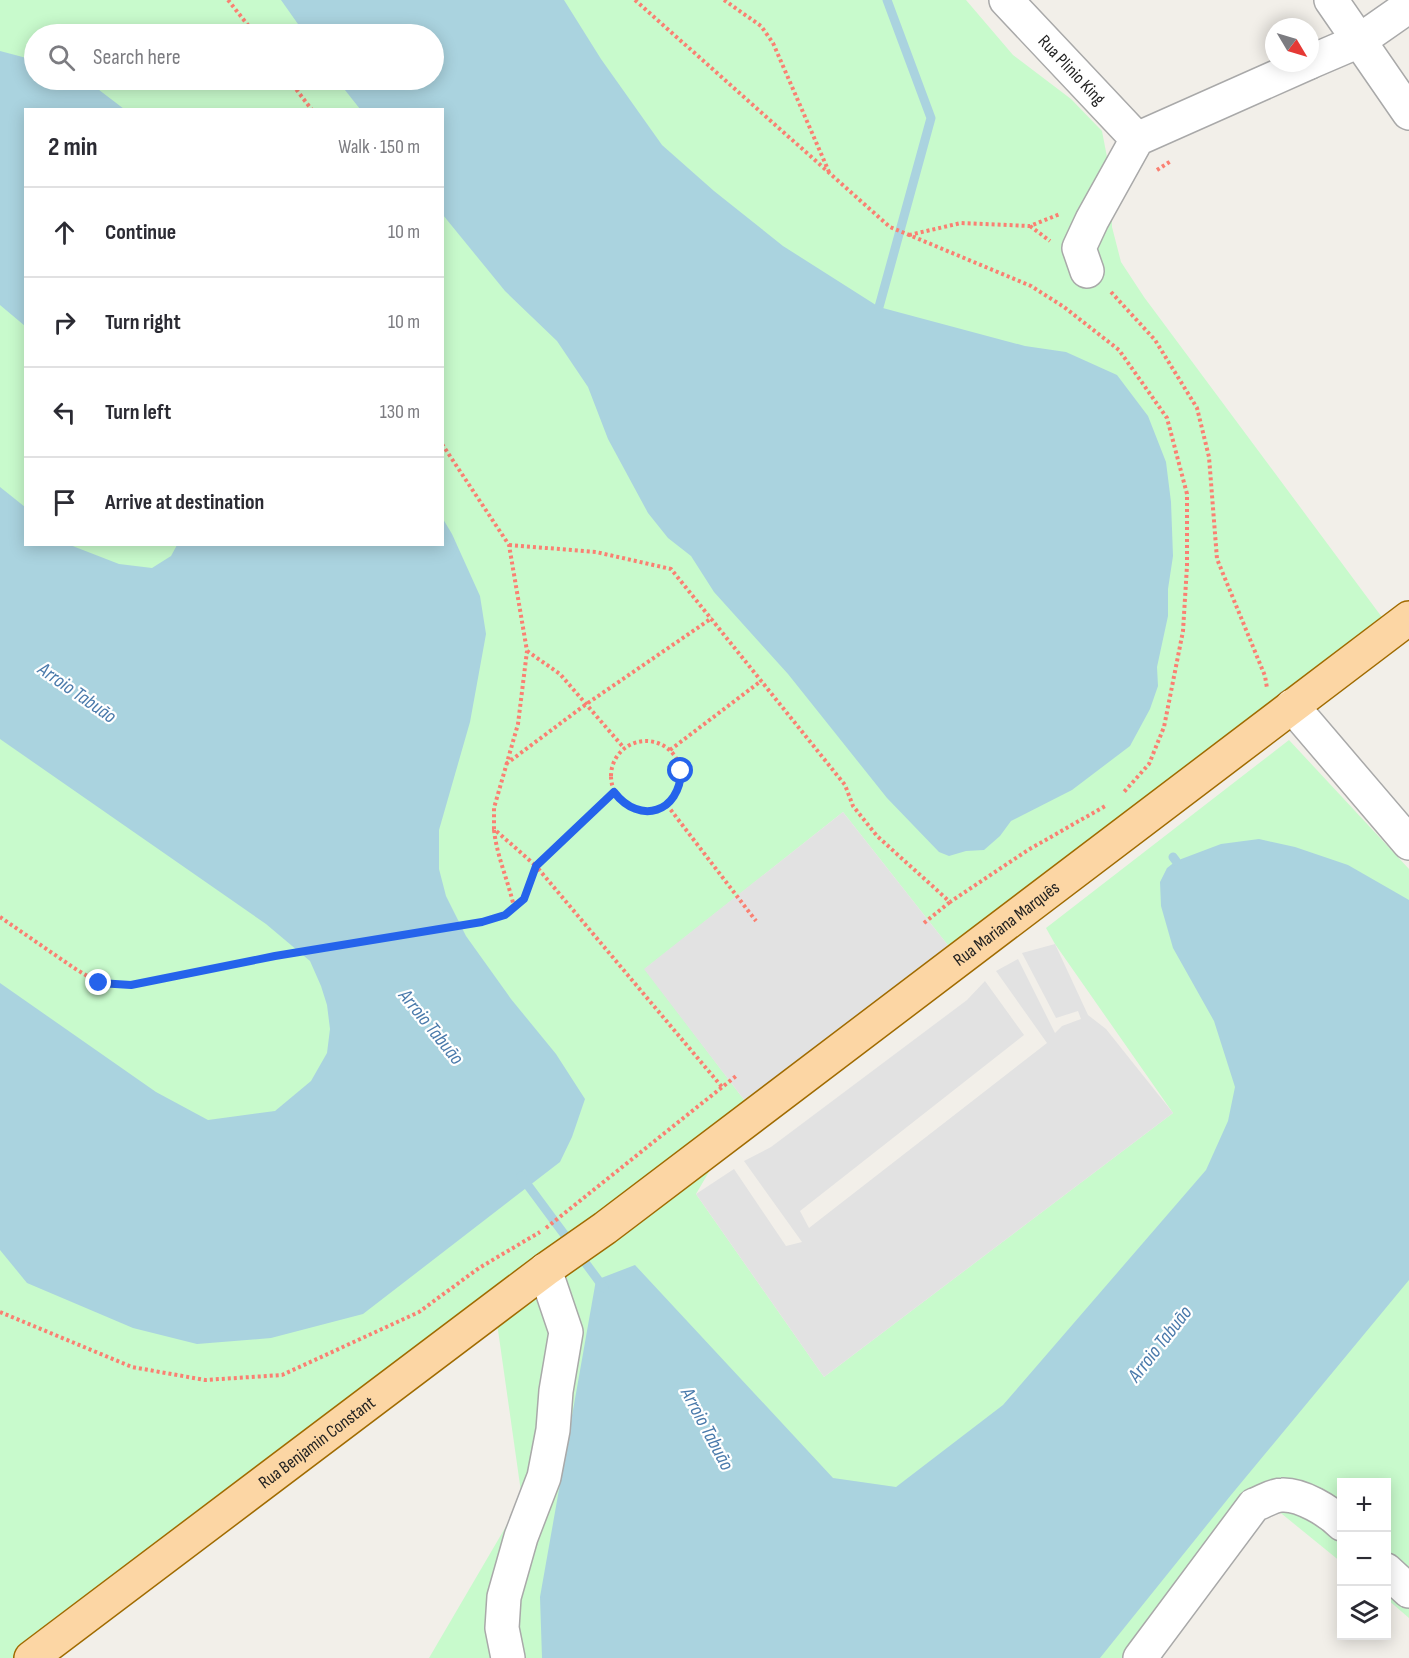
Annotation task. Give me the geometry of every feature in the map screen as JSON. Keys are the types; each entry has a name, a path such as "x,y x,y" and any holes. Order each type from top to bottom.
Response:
{"main road":[{"name":"Rua Mariana Marquês","path":"605,1228 1409,618"},
{"name":"Rua Benjamin Constant","path":"31,1658 605,1228"}],"street":[{"name":"Rua Plinio King","path":"1006,0 1137,139"},
{"path":"1331,0 1409,114"},
{"path":"1319,59 1359,41 1409,6"},
{"path":"1088,272 1079,248 1137,139 1289,72"},
{"path":"1282,713 1409,843"},
{"path":"508,1658 502,1628 504,1597 521,1537 544,1477 553,1430 556,1390 566,1332 550,1267"},
{"path":"1140,1658 1254,1504 1282,1495 1311,1502 1337,1519"},
{"path":"1391,1575 1409,1591"}],"path":[{"path":"228,0 247,24"},
{"path":"635,0 890,227 1031,286 1064,307 1119,350 1167,418 1187,494 1187,566 1183,631 1164,727 1149,764 1122,794"},
{"path":"724,0 761,26 773,43 830,174"},
{"path":"297,90 310,108"},
{"path":"1030,226 1107,288 1155,340 1197,408 1209,457 1218,559 1264,676 1282,713"},
{"path":"444,447 509,545 526,651 518,724 494,808 494,829 498,854 514,907"},
{"path":"509,545 596,552 671,569 845,785 853,806 877,836 950,902"},
{"path":"505,765 585,705 711,618"},
{"path":"526,651 560,674 624,748"},
{"path":"670,750 761,681"},
{"path":"647,740 659,743 670,750 677,759 681,771 681,782 676,795 667,805 659,810 646,812 633,810 621,802 614,792 610,778 616,756 635,742 647,740"},
{"path":"0,917 99,983 131,985 275,956 482,922 505,915 524,899 536,866 614,792"},
{"path":"924,923 950,902 1028,850 1115,800"},
{"path":"667,805 756,921"},
{"path":"494,829 536,866 722,1088"},
{"path":"0,1312 132,1367 205,1380 282,1375 419,1312 479,1268 541,1232 736,1076"}],"green space":[{"path":"0,0 966,0 1013,55 1071,99 1102,131 1111,178 1112,227 1121,262 1144,297 1387,624 954,953 843,812 645,969 748,1105 696,1194 824,1377 1173,1113 1046,928 1289,740 1409,869 1409,1618 1391,1602 1391,1478 1337,1478 1337,1559 1266,1501 1149,1658 429,1658 522,1499 493,1295 13,1658 0,1658"}],"shaded area":[{"path":"843,812 954,953 748,1105 644,969"},
{"path":"1055,944 1088,1015 1106,1029 1173,1113 824,1377 696,1194 734,1169 786,1246 802,1242 744,1161 771,1147 967,1000 985,981 1024,1035 800,1211 809,1228 1047,1043 996,971 1018,959 1055,1033 1062,1026 1081,1019 1078,1011 1056,1018 1022,953"}],"water":[{"path":"281,0 564,0 601,59 662,145 714,191 783,246 879,307 1025,346 1066,352 1117,375 1148,416 1166,462 1171,502 1173,556 1168,589 1168,616 1157,667 1158,686 1150,709 1130,746 1072,790 1011,821 1000,836 984,850 966,851 949,856 939,852 887,798 788,674 714,592 691,556 668,538 648,513 608,439 588,387 557,341 505,291 444,216 444,108 359,108 345,90 444,90 444,24 298,24"},
{"path":"0,51 24,57 24,90 99,90 123,108 24,108 24,325 0,305"},
{"path":"0,487 24,506 24,546 73,546 119,564 152,568 171,556 176,546 444,546 444,521 480,596 486,634 470,722 439,830 439,869 446,896 466,936 511,999 556,1054 585,1099 572,1137 560,1162 363,1314 271,1338 197,1344 133,1328 27,1283 0,1250 0,983 156,1092 208,1120 275,1111 311,1081 327,1053 330,1029 327,1005 310,961 266,924 0,739"},
{"path":"1259,839 1295,847 1348,865 1409,900 1409,1280 1100,1658 542,1658 540,1597 596,1280 635,1265 833,1478 896,1487 1003,1405 1206,1170 1228,1121 1235,1087 1214,1021 1173,948 1161,906 1160,882 1167,868 1176,861 1221,844"}],"waterway":[{"path":"879,307 931,118 887,0"},
{"path":"1173,857 1176,861"},
{"name":"Arroio Tabuão","path":"521,1176 604,1288"}],"route":[{"path":"99,983 131,985 275,956 482,922 505,915 524,899 536,866 614,792 621,802 633,810 646,812 659,810 676,795 681,782 681,771"}]}
